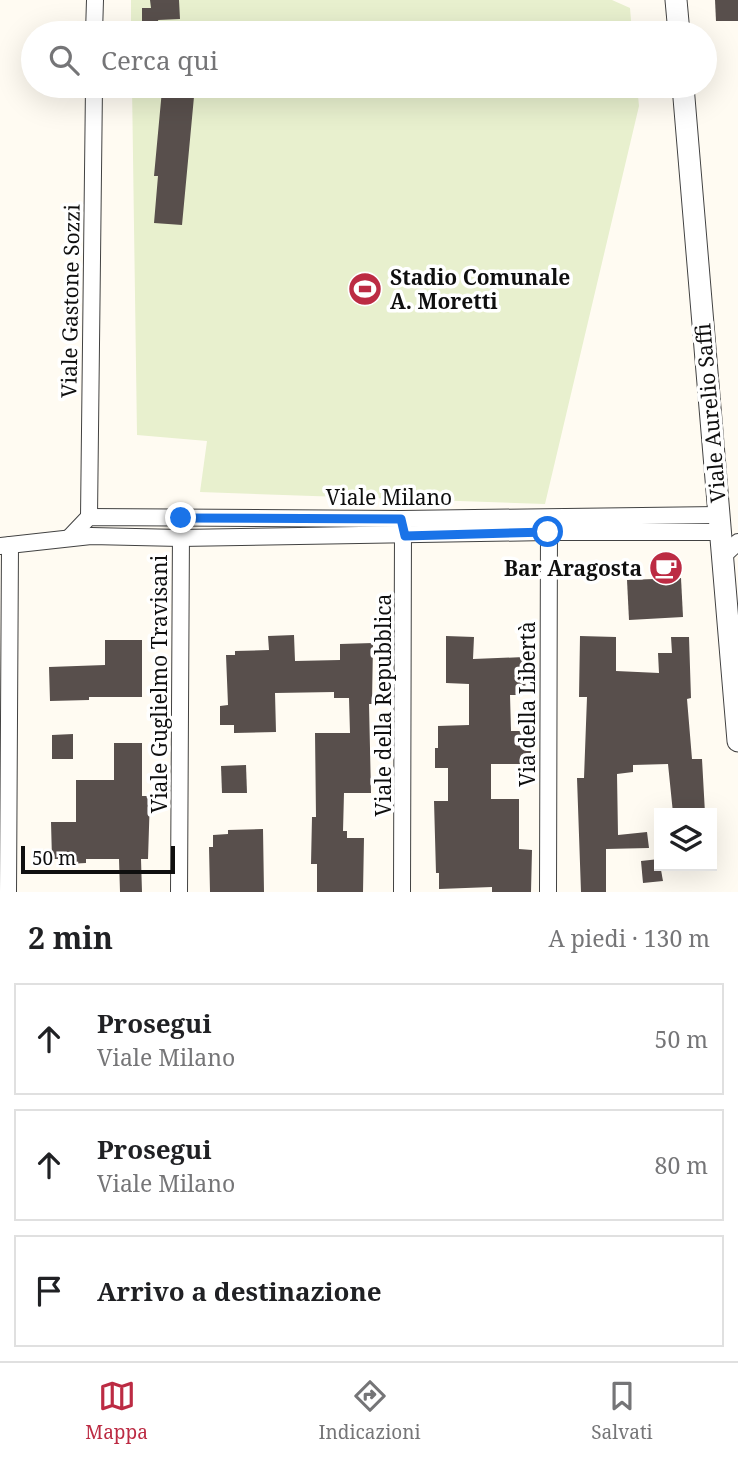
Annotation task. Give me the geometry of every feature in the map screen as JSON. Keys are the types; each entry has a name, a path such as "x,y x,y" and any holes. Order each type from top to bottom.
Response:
{"street":[{"path":"94,21 95,0"},
{"path":"676,0 678,21"},
{"name":"Viale Gastone Sozzi","path":"89,517 94,98"},
{"name":"Viale Aurelio Saffi","path":"684,98 734,641 738,741"},
{"path":"69,538 89,517"},
{"name":"Viale Milano","path":"89,517 401,519 549,524 725,536"},
{"name":"Viale Guglielmo Travisani","path":"179,892 181,518"},
{"name":"Viale della Repubblica","path":"401,519 405,536 402,892"},
{"name":"Viale Milano","path":"5,546 91,536 405,536 549,524"},
{"name":"Via della Libertà","path":"548,892 549,524"},
{"path":"5,546 8,892"}],"green space":[{"path":"131,0 612,0 630,8 631,21 131,21"},
{"name":"Stadio Comunale A. Moretti","path":"132,98 638,98 639,106 545,504 200,492 207,441 137,435"}],"building":[{"path":"150,0 179,0 180,19 142,21 142,8 151,8"},
{"path":"715,0 738,0 738,21 716,21"},
{"path":"161,98 194,98 182,225 154,223 158,176 154,176"},
{"path":"681,578 683,617 629,620 627,580"},
{"path":"294,635 295,661 340,660 340,644 373,643 372,704 369,704 371,793 344,793 343,831 347,831 347,838 364,838 363,892 317,892 317,864 311,864 312,817 316,817 315,733 350,733 349,698 334,698 334,692 275,693 276,732 234,733 234,725 220,725 220,706 228,705 226,655 235,655 235,651 269,650 268,636"},
{"path":"446,636 474,637 473,659 524,657 526,695 510,695 511,731 531,731 531,764 491,764 491,799 519,799 519,849 532,850 531,892 492,892 492,887 439,889 434,801 448,801 448,768 435,768 438,726 469,725 469,684 446,683"},
{"path":"580,636 616,637 616,671 659,673 658,653 672,653 671,637 689,637 691,698 687,699 692,759 702,759 705,808 672,808 668,764 633,765 633,772 617,774 618,835 647,832 649,848 606,849 606,892 581,892 577,778 584,778 587,697 579,697"},
{"path":"105,640 142,640 142,697 89,697 89,700 50,701 49,667 105,665"},
{"path":"73,734 73,759 52,759 52,735"},
{"path":"114,743 142,743 142,796 150,796 148,859 141,859 142,892 120,892 119,859 86,859 86,863 67,864 67,859 52,859 51,822 76,822 76,780 114,780"},
{"path":"246,765 247,793 222,793 221,766"},
{"path":"263,829 264,892 210,892 209,847 213,847 213,835 228,834 228,830"},
{"path":"654,860 654,871 661,871 663,881 643,883 641,861"}],"place":[{"name":"Stadio Comunale A. Moretti","path":"365,289"},
{"name":"Bar Aragosta","path":"666,568"}],"route":[{"path":"181,518 401,519 405,536 548,532"}]}
